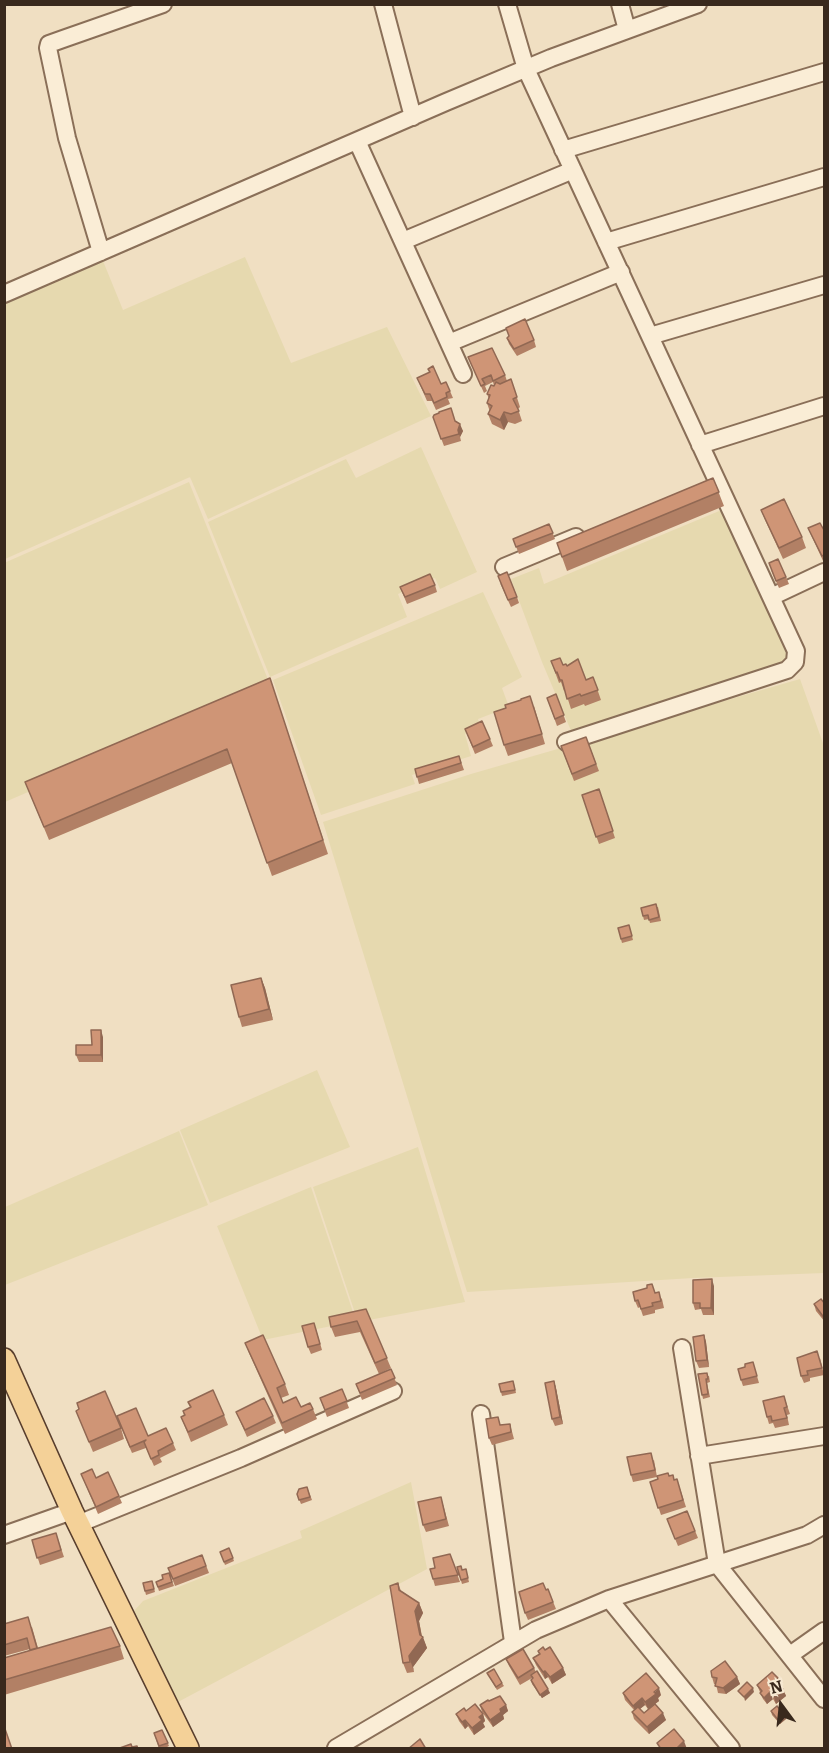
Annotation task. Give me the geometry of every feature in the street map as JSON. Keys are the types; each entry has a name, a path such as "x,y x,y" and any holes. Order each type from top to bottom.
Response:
{"main road":[{"path":"4,1359 75,1517 188,1749"}],"street":[{"path":"102,252 68,138 48,48 63,39 163,4"},
{"path":"383,4 413,117"},
{"path":"507,4 525,69 700,445 710,480 771,597 796,651 795,662 787,670 566,742"},
{"path":"620,4 627,30"},
{"path":"4,294 525,69 698,4"},
{"path":"563,150 825,72"},
{"path":"357,141 463,374"},
{"path":"403,241 573,170"},
{"path":"606,242 825,177"},
{"path":"449,343 621,272"},
{"path":"650,336 825,285"},
{"path":"700,445 825,406"},
{"path":"504,567 589,531"},
{"path":"771,597 825,572"},
{"path":"682,1348 717,1564 825,1699"},
{"path":"4,1535 75,1517 241,1458 393,1391"},
{"path":"482,1414 513,1642"},
{"path":"699,1456 825,1436"},
{"path":"336,1749 536,1630 609,1599 807,1535 825,1526"},
{"path":"609,1599 731,1749"},
{"path":"790,1655 825,1631"}],"shaded area":[{"path":"245,257 291,363 387,327 431,416 208,519 190,477 5,559 5,303 103,261 123,310"},
{"path":"421,447 477,572 440,589 435,578 398,594 407,617 270,677 208,522 346,459 356,478"},
{"path":"189,482 271,687 5,802 4,563"},
{"path":"724,509 791,655 782,668 572,733 511,579 539,568 544,584"},
{"path":"483,592 522,677 502,688 509,707 478,719 480,726 465,734 471,756 412,775 415,784 321,815 273,680"},
{"path":"800,679 824,746 824,1273 693,1278 467,1292 323,822 471,774"},
{"path":"317,1070 350,1147 210,1203 180,1130"},
{"path":"179,1131 208,1205 5,1285 5,1207"},
{"path":"418,1147 465,1302 358,1322 313,1187"},
{"path":"311,1187 356,1321 263,1340 217,1226"},
{"path":"411,1482 427,1569 178,1702 134,1611 143,1601 302,1538 300,1531"}],"building":[{"path":"525,319 534,340 514,349 507,338 509,336 506,328"},
{"path":"492,348 505,375 493,381 491,375 482,379 485,384 481,386 468,357"},
{"path":"433,366 441,384 446,382 450,391 446,393 447,397 434,403 430,394 425,394 417,378 430,372 428,369"},
{"path":"511,379 517,397 513,399 519,411 511,414 504,412 500,420 488,414 492,406 487,403 490,395 487,394 491,385 494,386 496,382 500,384"},
{"path":"451,408 455,421 460,424 459,434 441,439 433,417"},
{"path":"713,478 719,492 562,557 557,543"},
{"path":"784,499 802,537 779,548 761,510"},
{"path":"820,523 825,532 825,554 822,556 808,528"},
{"path":"549,524 553,533 516,547 513,539"},
{"path":"778,559 786,577 776,581 769,563"},
{"path":"507,572 517,597 508,600 498,576"},
{"path":"430,574 435,585 405,597 400,587"},
{"path":"560,658 563,665 567,666 578,659 586,680 593,677 598,690 567,699 562,680 551,661"},
{"path":"270,678 323,840 267,863 227,749 44,827 25,782"},
{"path":"556,694 564,715 555,719 547,698"},
{"path":"530,696 542,734 504,745 494,712 506,708 505,705"},
{"path":"482,721 490,739 473,747 465,729"},
{"path":"586,737 596,764 572,774 561,746"},
{"path":"459,756 461,763 417,777 415,769"},
{"path":"599,789 613,831 596,837 582,795"},
{"path":"656,904 659,917 649,920 648,915 643,916 641,908"},
{"path":"629,925 632,936 621,939 618,928"},
{"path":"261,978 269,1009 239,1017 231,985"},
{"path":"91,1030 101,1030 101,1055 76,1055 76,1045 92,1045"},
{"path":"712,1279 711,1308 700,1308 700,1303 693,1303 693,1280"},
{"path":"652,1284 655,1293 659,1292 661,1301 641,1309 638,1300 635,1301 633,1292"},
{"path":"821,1299 825,1304 825,1319 814,1304"},
{"path":"366,1309 387,1358 375,1363 357,1321 331,1327 329,1317"},
{"path":"314,1323 320,1344 308,1347 302,1326"},
{"path":"263,1335 285,1384 277,1388 283,1403 296,1397 301,1407 310,1403 313,1409 282,1423 245,1343"},
{"path":"704,1335 707,1360 696,1361 693,1337"},
{"path":"817,1351 822,1368 807,1371 808,1375 801,1376 797,1358"},
{"path":"753,1362 757,1376 741,1380 738,1369"},
{"path":"391,1369 395,1378 360,1393 356,1384"},
{"path":"707,1373 708,1394 702,1395 698,1374"},
{"path":"513,1381 515,1390 501,1392 499,1384"},
{"path":"554,1381 560,1417 552,1419 545,1383"},
{"path":"342,1389 347,1401 325,1410 320,1398"},
{"path":"213,1390 224,1415 188,1432 181,1417 185,1415 183,1411 191,1407 188,1402"},
{"path":"105,1391 121,1428 89,1442 76,1411 79,1409 77,1403"},
{"path":"784,1396 787,1418 772,1421 771,1416 767,1417 763,1401"},
{"path":"264,1398 273,1416 245,1430 236,1412"},
{"path":"136,1408 148,1436 166,1428 173,1443 158,1451 159,1455 151,1459 144,1442 146,1440 130,1447 117,1416"},
{"path":"498,1417 500,1425 510,1424 511,1432 489,1438 486,1419"},
{"path":"651,1453 655,1470 631,1475 627,1457"},
{"path":"92,1469 96,1478 108,1472 119,1496 96,1507 81,1474"},
{"path":"668,1473 669,1476 673,1475 674,1480 677,1479 683,1500 658,1508 650,1482 658,1479 657,1476"},
{"path":"307,1487 310,1497 299,1500 297,1494 299,1489"},
{"path":"441,1497 446,1519 423,1525 418,1502"},
{"path":"687,1511 695,1531 675,1539 667,1519"},
{"path":"56,1533 61,1550 37,1558 32,1540"},
{"path":"229,1548 233,1558 224,1562 220,1552"},
{"path":"450,1554 458,1575 433,1579 430,1569 435,1568 433,1558"},
{"path":"202,1555 206,1566 173,1579 168,1568"},
{"path":"461,1566 462,1570 466,1569 468,1578 461,1580 457,1567"},
{"path":"169,1573 172,1582 158,1587 156,1582 163,1579 162,1575"},
{"path":"152,1581 154,1589 145,1591 143,1583"},
{"path":"398,1583 399,1590 419,1603 415,1611 420,1635 423,1637 409,1656 410,1662 403,1663 390,1586"},
{"path":"543,1583 553,1602 525,1613 519,1592"},
{"path":"28,1617 37,1648 30,1650 27,1638 4,1645 4,1624"},
{"path":"111,1627 120,1646 4,1680 4,1658"},
{"path":"543,1647 545,1650 550,1647 563,1668 550,1677 545,1671 543,1672 533,1658 540,1654 538,1651"},
{"path":"523,1649 534,1668 518,1678 506,1659"},
{"path":"725,1661 737,1677 723,1688 715,1686 717,1678 712,1677 711,1671"},
{"path":"494,1669 502,1683 496,1687 487,1673"},
{"path":"537,1671 548,1689 540,1695 531,1680 533,1678 531,1675"},
{"path":"772,1672 778,1678 775,1680 783,1689 774,1697 770,1692 764,1698 757,1685"},
{"path":"646,1673 659,1688 654,1692 656,1694 645,1702 642,1698 633,1706 623,1693"},
{"path":"747,1682 753,1688 744,1697 738,1691"},
{"path":"500,1696 506,1705 490,1720 480,1705"},
{"path":"475,1704 483,1714 479,1717 482,1720 472,1728 465,1720 462,1722 456,1714 464,1708 466,1711"},
{"path":"655,1704 663,1713 647,1727 632,1712 638,1707 644,1713"},
{"path":"777,1706 785,1716 779,1721 771,1711"},
{"path":"4,1726 12,1749 4,1749"},
{"path":"674,1729 684,1741 676,1749 661,1749 657,1743"},
{"path":"162,1730 168,1743 159,1746 154,1733"},
{"path":"420,1739 426,1749 408,1749"},
{"path":"131,1744 132,1747 137,1746 138,1749 117,1749"}]}
